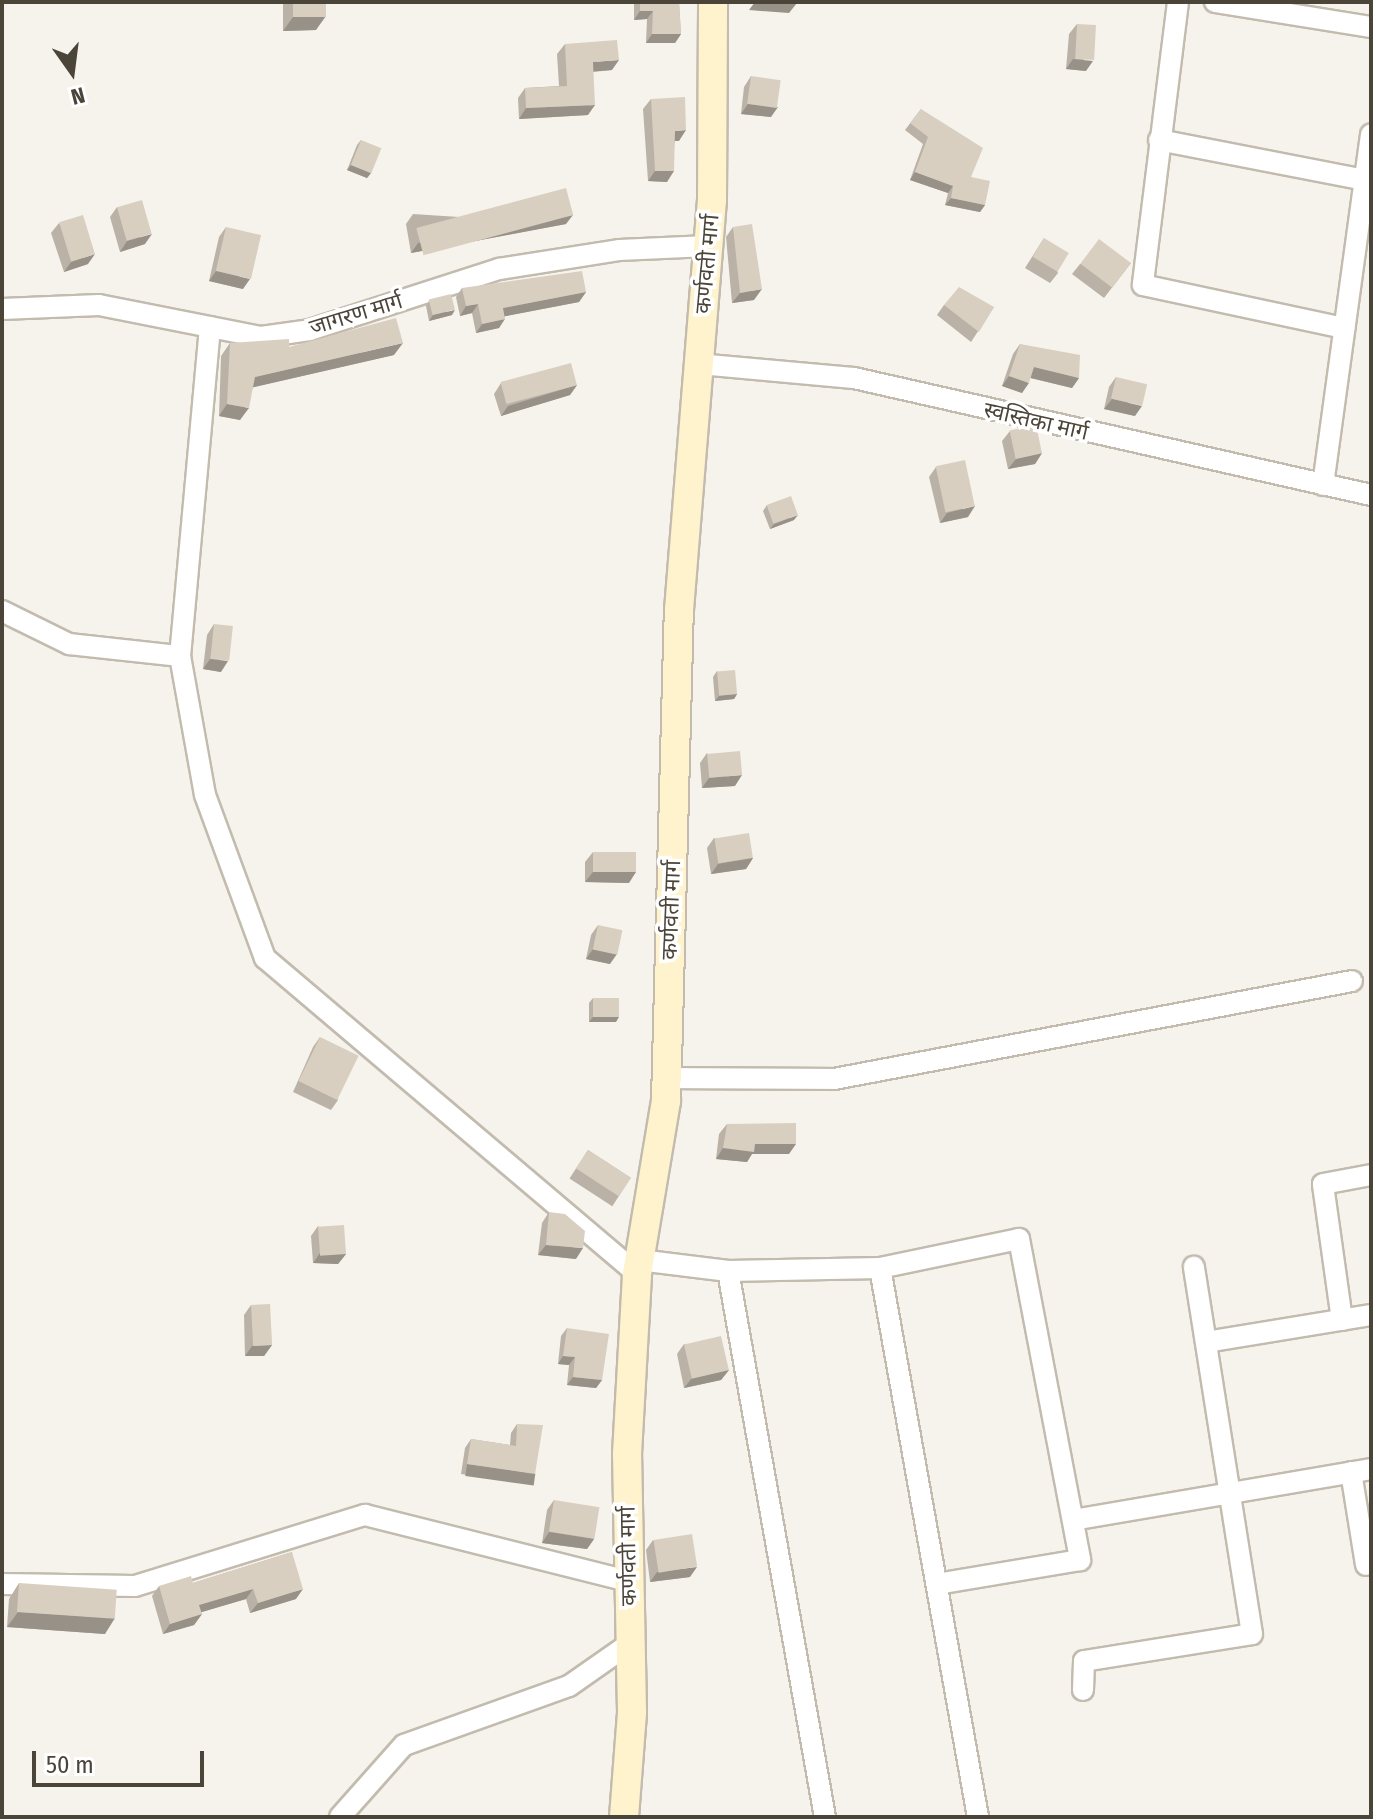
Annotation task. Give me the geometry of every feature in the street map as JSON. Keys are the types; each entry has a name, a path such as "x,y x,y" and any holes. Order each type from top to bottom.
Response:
{"main road":[{"name":"कर्णवती मार्ग","path":"624,1817 629,1644 627,1581 638,1267 667,1078 679,610 708,246 713,2"}],"street":[{"path":"1178,2 1143,285 1344,328"},
{"path":"1215,2 1371,27"},
{"path":"1323,485 1371,134"},
{"path":"1159,140 1364,180"},
{"name":"जागरण मार्ग","path":"2,309 99,305 261,337 310,330 499,269 619,250 708,246"},
{"path":"210,327 180,656 205,795 265,958 638,1267 728,1271 880,1268 1019,1239 1080,1560 937,1584"},
{"name":"स्वस्तिका मार्ग","path":"699,364 854,378 1371,495"},
{"path":"2,611 69,644 180,656"},
{"path":"667,1078 834,1079 1352,981"},
{"path":"1342,1320 1323,1184 1371,1175"},
{"path":"1083,1690 1084,1661 1252,1634 1194,1267"},
{"path":"880,1268 978,1817"},
{"path":"728,1271 825,1817"},
{"path":"1206,1342 1371,1315"},
{"path":"1073,1520 1361,1470 1366,1565"},
{"path":"2,1584 135,1586 365,1515 627,1581"},
{"path":"340,1817 404,1745 569,1686 629,1644"}],"building":[{"path":"293,2 326,2 326,17 293,17"},
{"path":"640,2 679,2 681,34 652,34 653,11 640,11"},
{"path":"1077,24 1096,25 1094,60 1075,59"},
{"path":"617,40 619,60 593,62 595,105 526,108 525,88 567,86 565,44"},
{"path":"751,76 781,80 777,108 747,104"},
{"path":"685,97 686,130 675,131 674,171 655,171 651,99"},
{"path":"921,109 983,148 971,177 990,181 985,205 951,198 953,186 915,172 928,137 910,123"},
{"path":"361,140 381,148 371,173 351,165"},
{"path":"566,188 573,215 424,255 416,228"},
{"path":"142,200 152,234 127,241 117,207"},
{"path":"83,215 95,254 71,262 59,222"},
{"path":"752,224 762,289 740,293 733,227"},
{"path":"226,227 261,235 251,279 216,271"},
{"path":"1044,238 1069,253 1058,272 1033,257"},
{"path":"1099,239 1131,263 1112,288 1080,264"},
{"path":"582,271 586,292 503,308 505,319 482,324 478,304 466,306 462,288"},
{"path":"959,287 994,307 979,332 944,305"},
{"path":"451,294 455,310 433,315 429,300"},
{"path":"396,318 403,343 255,377 249,408 227,404 230,343 289,339 289,347"},
{"path":"1020,344 1080,355 1079,378 1034,367 1029,383 1009,376"},
{"path":"571,363 577,385 506,404 500,382"},
{"path":"1116,377 1147,384 1142,406 1111,398"},
{"path":"1036,425 1042,453 1016,459 1010,431"},
{"path":"965,460 975,506 945,512 936,466"},
{"path":"791,496 798,515 773,524 767,505"},
{"path":"214,624 233,626 229,661 210,659"},
{"path":"735,670 737,694 719,695 717,672"},
{"path":"740,751 742,775 709,778 707,754"},
{"path":"749,833 753,858 718,863 714,838"},
{"path":"593,852 636,852 636,872 593,872"},
{"path":"598,925 622,930 617,955 593,949"},
{"path":"593,998 619,998 619,1017 593,1017"},
{"path":"320,1037 359,1056 337,1100 299,1081"},
{"path":"796,1123 796,1144 755,1144 754,1152 723,1148 727,1124"},
{"path":"588,1150 631,1178 619,1196 576,1168"},
{"path":"549,1212 565,1214 585,1231 583,1248 546,1245"},
{"path":"344,1225 346,1254 320,1256 318,1227"},
{"path":"270,1304 272,1345 253,1346 251,1305"},
{"path":"567,1328 609,1334 602,1380 573,1377 575,1357 563,1356"},
{"path":"721,1336 729,1370 692,1379 684,1345"},
{"path":"517,1424 543,1425 535,1474 467,1464 471,1439 516,1446"},
{"path":"554,1500 599,1507 594,1539 549,1532"},
{"path":"692,1534 697,1567 659,1573 653,1540"},
{"path":"292,1552 303,1589 258,1603 253,1589 199,1605 202,1614 170,1624 159,1586 191,1576 193,1583"},
{"path":"19,1583 117,1590 115,1619 17,1612"}]}
